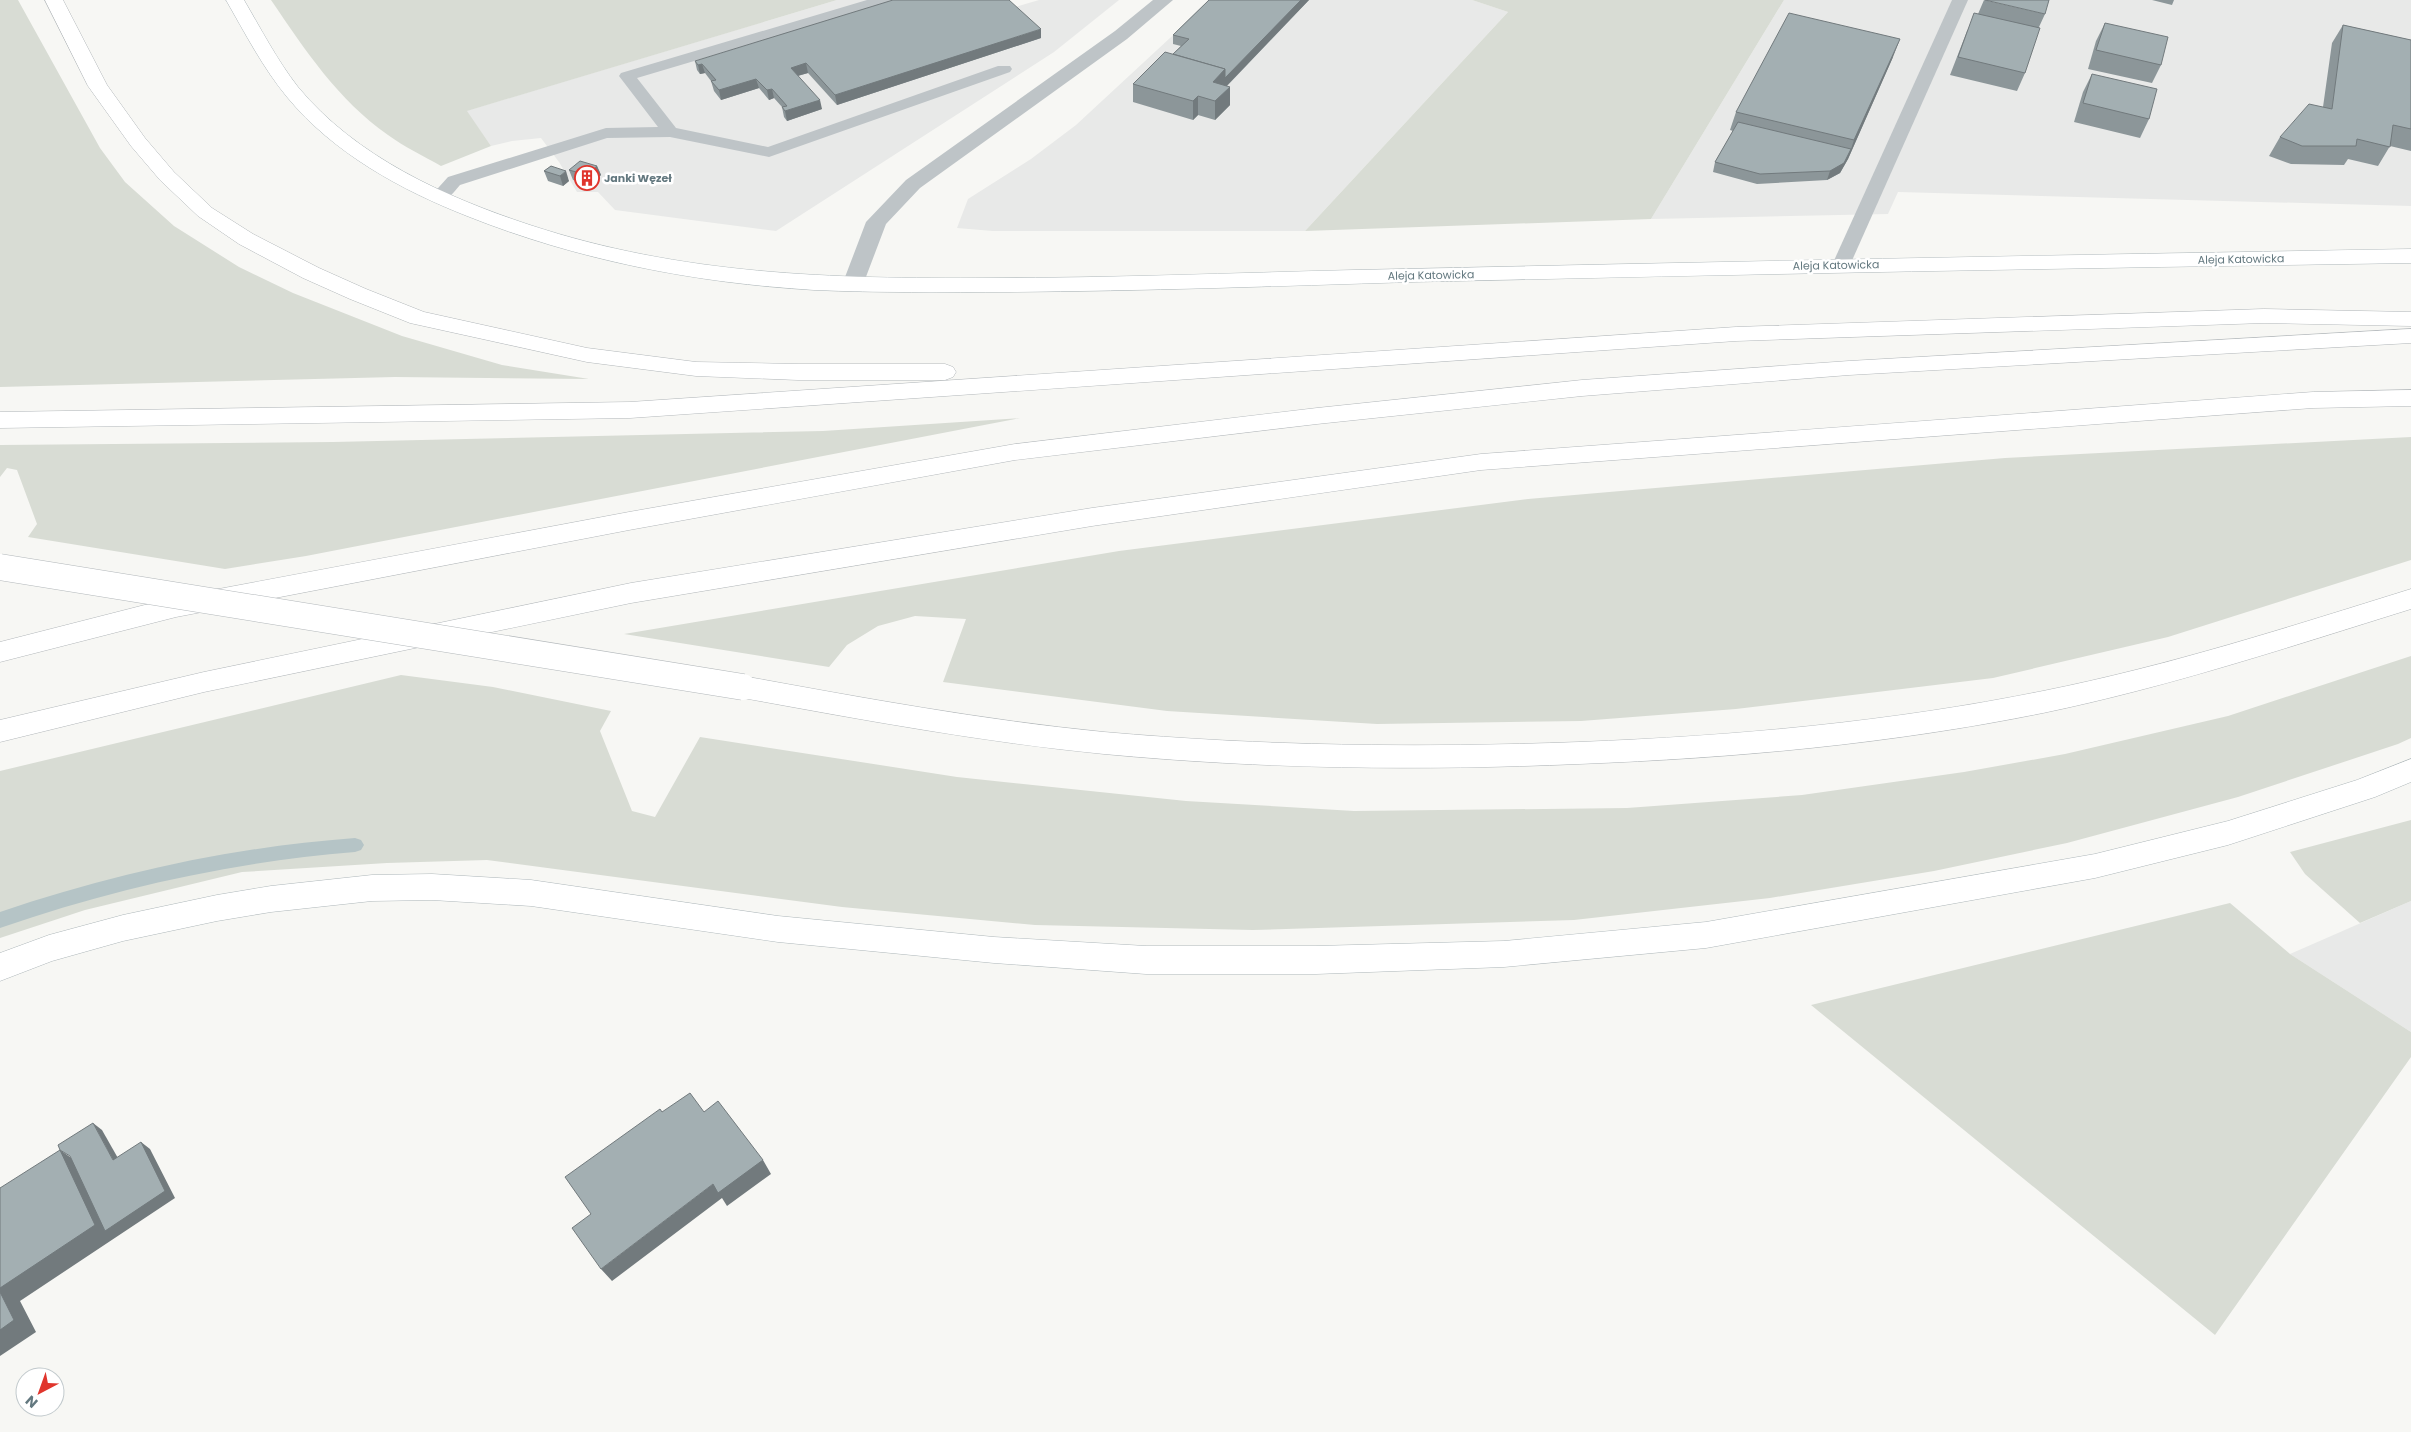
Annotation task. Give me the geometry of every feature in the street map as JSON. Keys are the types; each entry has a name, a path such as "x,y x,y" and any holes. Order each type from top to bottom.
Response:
{"main road":[{"path":"54,0 98,86 109,102 138,142 167,176 205,212 246,239 311,273 418,318 588,355 696,369 928,372 1209,370"},
{"name":"Aleja Katowicka","path":"235,0 278,72 303,104 332,131 417,187 479,214 548,238 621,258 774,280 853,285 1030,285 1841,265 2411,256"},
{"path":"0,420 630,410 1736,334 2264,316 2411,319"},
{"path":"0,652 176,607 629,521 1015,452 1317,416 1582,388 1868,367 2411,336"},
{"path":"0,731 204,682 631,593 1092,517 1481,462 1861,432 2313,400 2411,398"},
{"path":"0,566 743,687 886,713 1021,732 1161,748 1277,755 1403,758 1532,756 1722,747 1874,730 1981,714 2082,693 2214,660 2411,599"},
{"path":"0,967 49,948 123,928 217,908 272,899 363,889 432,887 531,893 797,930 994,950 1146,960 1316,960 1504,954 1706,935 2095,866 2228,833 2365,789 2411,770"}],"street":[{"path":"853,285 876,222 913,184 1053,85 1121,35 1164,0"}],"lane":[{"path":"670,132 627,76 884,0"},
{"path":"1841,265 1960,0"},
{"path":"439,197 454,181 606,133 670,132 769,152 1004,69"}],"shaded area":[{"path":"0,0 18,0 100,148 125,182 174,226 239,267 293,293 402,336 502,365 589,379 395,377 0,387"},
{"path":"271,0 837,0 467,111 491,146 441,166 394,139 353,106 310,55"},
{"path":"837,0 1007,0 1015,7 1039,0 1119,0 1054,52 776,231 615,210 598,192 577,192 559,162 541,138 512,141 491,146 466,111"},
{"path":"1211,0 1472,0 1508,12 1305,231 993,231 957,228 968,199 1031,159 1076,125"},
{"path":"1472,0 1784,0 1651,219 1305,231 1508,12"},
{"path":"1784,0 2411,0 2411,206 1898,192 1888,214 1651,219"},
{"path":"1020,418 306,556 225,569 28,537 37,524 17,470 7,468 0,477 0,445 333,442 823,431"},
{"path":"2411,437 2411,560 2168,637 1993,678 1736,709 1581,721 1377,724 1167,711 943,682 966,619 915,616 878,626 847,645 829,667 624,634 1119,551 1528,499 2005,458"},
{"path":"2411,656 2411,738 2398,744 2238,797 2067,843 1934,871 1770,898 1574,920 1253,930 1035,925 842,907 487,860 387,863 242,872 85,910 0,938 0,771 401,675 493,687 611,711 600,731 632,811 655,817 700,737 957,777 1186,801 1354,811 1627,808 1802,795 1964,772 2065,754 2228,716"},
{"path":"2411,820 2411,901 2360,923 2305,874 2290,852"},
{"path":"2411,901 2411,1032 2290,954"},
{"path":"2230,903 2290,954 2411,1032 2411,1057 2215,1335 1811,1005"}],"building":[{"path":"893,0 1009,0 1041,29 835,95 806,63 791,68 820,100 785,111 782,107 787,106 772,89 767,90 756,79 719,90 711,81 716,80 702,64 698,65 695,61"},
{"path":"1209,0 1301,0 1225,78 1225,69 1173,54 1189,39 1173,35"},
{"path":"1985,0 2049,0 2045,14"},
{"path":"1789,13 1900,39 1854,140 1736,112"},
{"path":"1974,13 2040,28 2025,73 1958,57"},
{"path":"2105,23 2168,37 2161,65 2096,50"},
{"path":"2343,25 2411,40 2411,129 2393,125 2390,147 2357,139 2356,146 2302,146 2280,137 2309,104 2332,109"},
{"path":"1165,52 1225,69 1213,82 1230,87 1215,101 1198,96 1193,101 1133,84"},
{"path":"2092,74 2157,89 2149,119 2083,103"},
{"path":"1738,122 1851,149 1844,163 1830,171 1760,174 1715,162"},
{"path":"580,161 597,166 587,175 569,170"},
{"path":"551,166 566,171 560,176 544,171"},
{"path":"690,1093 704,1112 718,1101 763,1160 718,1193 713,1184 601,1269 572,1228 591,1214 565,1177 660,1109 662,1112"},
{"path":"93,1123 113,1160 141,1142 165,1191 105,1231 70,1156 60,1150 58,1145"},
{"path":"60,1150 95,1225 0,1288 0,1188"},
{"path":"0,1292 14,1320 0,1330"}],"waterway":[{"path":"0,920 87,892 175,870 264,854 355,845"}],"place":[{"name":"Janki Węzeł","path":"587,178"}]}
